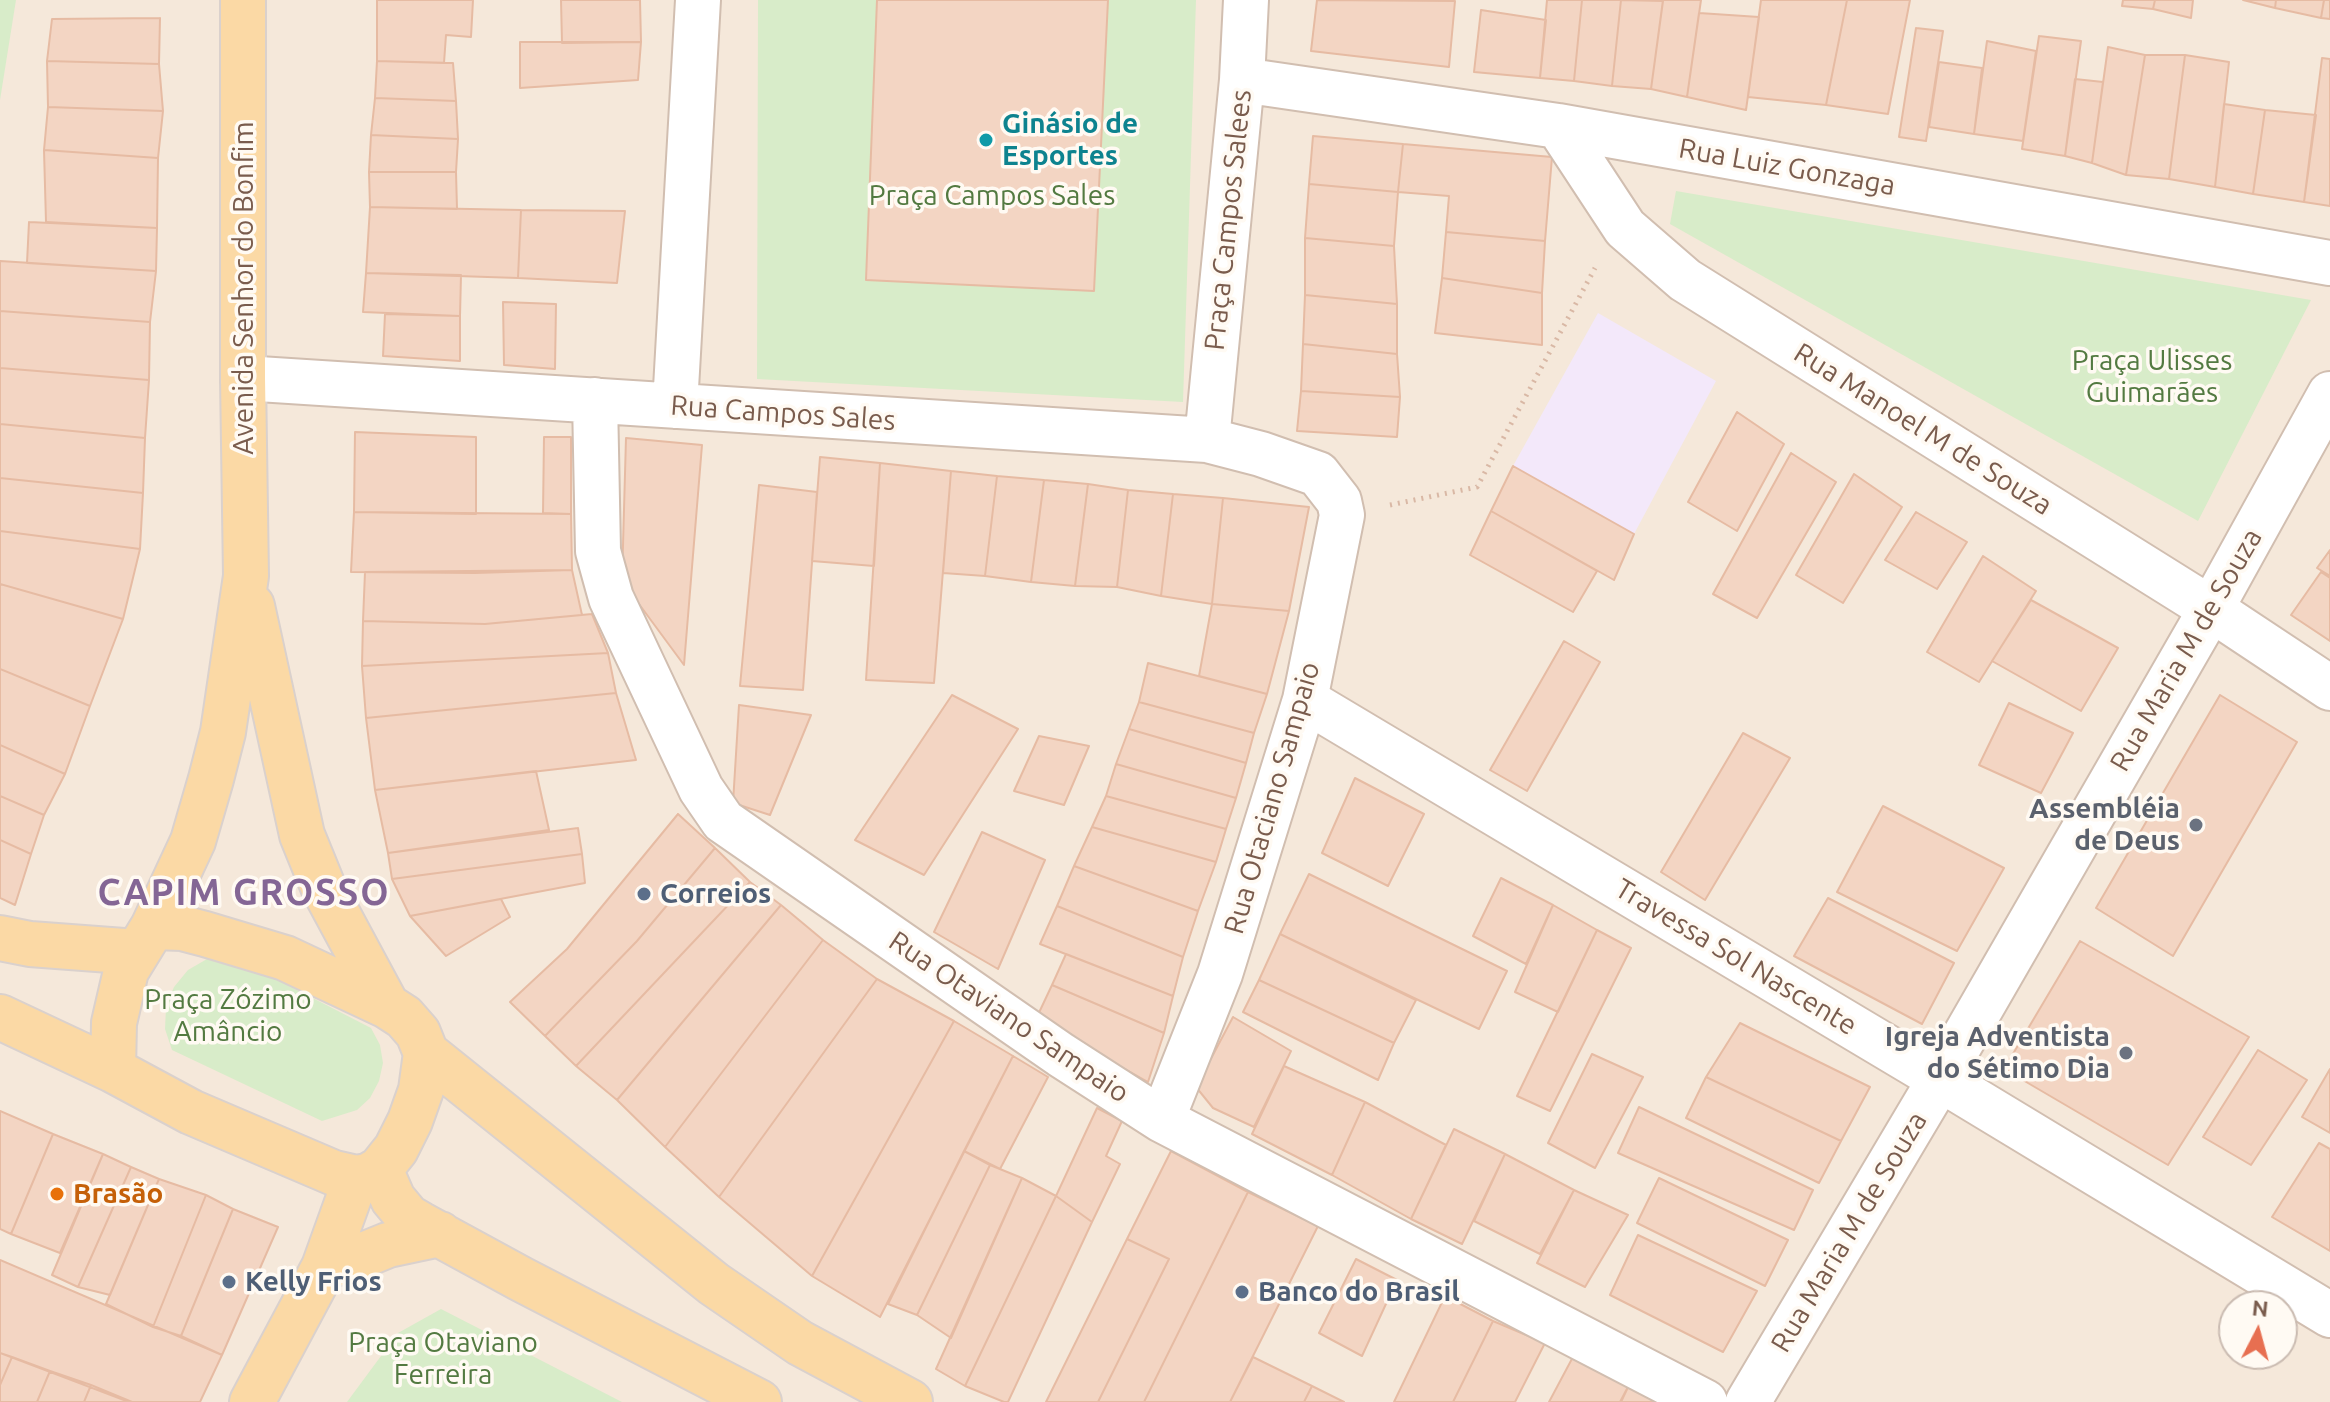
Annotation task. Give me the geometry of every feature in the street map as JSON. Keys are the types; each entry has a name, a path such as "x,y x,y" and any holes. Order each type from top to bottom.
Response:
{"main road":[{"name":"Avenida Senhor do Bonfim","path":"113,1070 114,1023 126,971 145,940 193,841 211,779 223,732 246,576 243,0"},
{"name":"Avenida Senhor do Bonfim","path":"246,576 302,835 324,889 387,1006"},
{"path":"0,938 30,944 145,940 182,928 272,953 387,1006 404,1017 418,1033 426,1053 714,1284 800,1343 910,1402"},
{"path":"0,1017 113,1070 191,1112 352,1171 393,1199 420,1224 759,1402"},
{"path":"296,1321 302,1261 352,1171 396,1149 421,1090 426,1053"},
{"path":"252,1402 324,1267 352,1171"},
{"path":"324,1267 388,1245 440,1234"}],"street":[{"path":"675,406 698,0"},
{"name":"Praça Campos Salees","path":"1207,440 1242,80 1246,0"},
{"name":"Rua Luiz Gonzaga","path":"1242,80 1558,126 2330,263"},
{"name":"Rua Manoel M de Souza","path":"1558,126 1620,221 1645,247 1685,280 2211,609 2330,688"},
{"name":"Rua Campos Sales","path":"243,378 1207,440 1261,454 1318,474 1339,501 1342,515"},
{"name":"Rua Maria M de Souza","path":"1748,1402 1940,1079 2211,609 2330,394"},
{"name":"Rua Otaviano Sampaio","path":"595,400 598,551 611,598 701,789 723,821 1061,1055 1162,1120 1705,1402"},
{"name":"Rua Otaciano Sampaio","path":"1162,1120 1220,974 1305,700 1342,515"},
{"name":"Travessa Sol Nascente","path":"1305,700 2330,1315"}],"path":[{"path":"1342,515 1477,487 1620,221"}],"shaded area":[{"path":"0,0 2330,0 2330,1402 0,1402"},
{"path":"1598,313 1716,381 1634,534 1513,466"}],"green space":[{"path":"0,0 16,0 0,100"},
{"name":"Praça Campos Sales","path":"758,0 1196,0 1183,402 757,379"},
{"name":"Praça Ulisses Guimarães","path":"1676,191 2311,300 2198,521 1670,224"},
{"name":"Praça Zózimo Amâncio","path":"229,955 371,1028 380,1045 383,1063 379,1081 370,1098 357,1110 322,1121 172,1050 165,1029 166,1007 174,987 188,970 207,959"},
{"name":"Praça Otaviano Ferreira","path":"441,1309 622,1402 347,1402 398,1333"}],"building":[{"path":"377,0 473,0 471,37 446,35 444,63 377,61"},
{"path":"561,0 640,0 641,42 562,43"},
{"name":"Ginásio de Esportes","path":"877,0 1108,0 1094,291 866,280"},
{"path":"1317,0 1455,1 1449,67 1311,51"},
{"path":"1547,0 1582,0 1574,81 1540,78"},
{"path":"1582,0 1621,0 1612,86 1574,81"},
{"path":"1621,0 1663,1 1651,89 1612,86"},
{"path":"1663,0 1701,0 1687,97 1651,89"},
{"path":"1761,0 1847,0 1826,105 1748,97"},
{"path":"1847,0 1910,0 1888,114 1826,105"},
{"path":"2123,0 2155,0 2153,9 2122,6"},
{"path":"2155,0 2193,0 2191,18 2153,9"},
{"path":"2243,0 2276,0 2275,8"},
{"path":"2276,0 2324,0 2321,18 2275,8"},
{"path":"2324,0 2330,0 2330,19 2321,18"},
{"path":"1481,10 1546,20 1540,78 1474,72"},
{"path":"1699,13 1759,17 1746,110 1687,97"},
{"path":"160,18 159,64 47,61 52,19"},
{"path":"1916,28 1943,31 1926,141 1899,137"},
{"path":"2039,36 2081,41 2065,156 2022,149"},
{"path":"1987,41 2036,51 2023,141 1974,134"},
{"path":"520,42 641,42 638,80 520,88"},
{"path":"2108,47 2145,55 2126,175 2092,163"},
{"path":"2145,55 2185,55 2169,179 2126,175"},
{"path":"2185,55 2229,62 2215,187 2169,179"},
{"path":"2322,58 2330,59 2330,206 2304,202"},
{"path":"47,61 159,64 163,111 48,107"},
{"path":"377,61 453,63 456,101 375,98"},
{"path":"1939,62 1982,68 1974,134 1929,127"},
{"path":"2075,79 2103,82 2092,163 2065,156"},
{"path":"375,98 456,101 458,139 371,135"},
{"path":"2224,104 2265,110 2253,194 2215,187"},
{"path":"48,107 163,111 158,158 44,150"},
{"path":"2265,110 2316,115 2304,202 2253,194"},
{"path":"371,135 458,139 456,172 369,172"},
{"path":"1313,136 1403,144 1398,192 1309,184"},
{"path":"1403,144 1552,157 1545,241 1446,232 1449,196 1398,192"},
{"path":"44,150 158,158 157,228 46,222"},
{"path":"369,172 456,172 457,209 370,207"},
{"path":"1309,184 1398,192 1394,246 1305,238"},
{"path":"370,207 521,210 518,278 366,273"},
{"path":"521,210 625,211 617,283 518,278"},
{"path":"29,222 157,228 156,271 27,263"},
{"path":"1446,232 1545,241 1542,293 1442,278"},
{"path":"1305,238 1394,246 1397,304 1305,295"},
{"path":"0,261 156,271 150,322 0,311"},
{"path":"366,273 461,275 460,316 363,312"},
{"path":"1442,278 1542,293 1542,345 1435,333"},
{"path":"1305,295 1397,304 1397,354 1303,344"},
{"path":"503,302 556,304 555,369 504,365"},
{"path":"0,311 150,322 149,380 0,368"},
{"path":"385,314 460,316 460,361 383,356"},
{"path":"1303,344 1397,354 1400,397 1301,391"},
{"path":"0,368 149,380 145,438 0,424"},
{"path":"1301,391 1400,397 1397,437 1297,431"},
{"path":"1737,412 1784,444 1737,531 1688,502"},
{"path":"0,424 145,438 143,493 0,478"},
{"path":"355,432 476,437 476,514 354,512"},
{"path":"544,437 571,437 571,514 543,513"},
{"path":"626,438 702,445 684,665 622,581"},
{"path":"1791,453 1836,482 1757,618 1713,594"},
{"path":"820,457 880,463 874,566 812,561"},
{"path":"880,463 951,471 934,683 866,680"},
{"path":"1513,466 1634,534 1614,580 1491,511"},
{"path":"951,471 997,476 985,576 943,573"},
{"path":"1854,474 1902,507 1843,603 1796,575"},
{"path":"997,476 1044,480 1031,582 985,576"},
{"path":"0,478 143,493 140,549 0,531"},
{"path":"1044,480 1088,484 1075,586 1031,582"},
{"path":"1088,484 1128,490 1117,587 1075,586"},
{"path":"759,485 817,492 803,690 740,686"},
{"path":"1128,490 1173,494 1161,596 1117,587"},
{"path":"1173,494 1223,498 1212,604 1161,596"},
{"path":"1223,498 1309,507 1289,611 1212,604"},
{"path":"1491,511 1597,571 1573,612 1470,555"},
{"path":"354,512 571,514 572,570 351,572"},
{"path":"1916,512 1967,542 1937,589 1885,560"},
{"path":"0,531 140,549 123,619 0,584"},
{"path":"2330,550 2330,576 2317,568"},
{"path":"1983,556 2036,591 1979,682 1927,652"},
{"path":"572,570 582,615 485,624 363,621 365,572"},
{"path":"2321,572 2330,578 2330,641 2291,615"},
{"path":"0,584 123,619 90,706 0,669"},
{"path":"2031,600 2118,648 2081,711 1992,661"},
{"path":"1212,604 1289,611 1267,694 1199,676"},
{"path":"592,614 608,653 362,666 363,621 485,624"},
{"path":"1564,641 1600,662 1527,791 1490,770"},
{"path":"608,653 616,693 366,718 362,666"},
{"path":"1148,663 1267,694 1254,733 1139,702"},
{"path":"0,669 90,706 65,774 0,745"},
{"path":"616,693 636,760 375,790 366,718"},
{"path":"952,695 1018,729 924,875 855,840"},
{"name":"Assembléia de Deus","path":"2220,695 2297,742 2173,956 2096,908"},
{"path":"1139,702 1254,733 1246,763 1129,729"},
{"path":"2009,703 2073,733 2041,793 1979,765"},
{"path":"739,705 811,715 770,815 733,803"},
{"path":"1129,729 1246,763 1236,798 1116,764"},
{"path":"1743,733 1790,758 1705,900 1661,872"},
{"path":"1039,736 1089,746 1064,805 1014,791"},
{"path":"0,745 65,774 44,815 0,796"},
{"path":"1116,764 1236,798 1226,829 1106,796"},
{"path":"536,771 549,830 388,853 375,790"},
{"path":"1355,778 1424,814 1388,886 1322,853"},
{"path":"0,796 44,815 31,854 0,840"},
{"path":"1106,796 1226,829 1216,862 1092,827"},
{"path":"1883,806 2004,868 1957,951 1837,892"},
{"name":"Correios","path":"678,814 715,848 637,941 545,1036 510,1002 567,949"},
{"path":"1092,827 1216,862 1198,911 1074,866"},
{"path":"578,828 582,854 392,879 388,853"},
{"path":"982,832 1045,860 998,969 934,932"},
{"path":"0,840 31,854 15,905 0,898"},
{"path":"715,848 750,882 576,1066 545,1036 637,941"},
{"path":"582,854 585,883 410,916 392,879"},
{"path":"1074,866 1198,911 1183,957 1057,906"},
{"path":"1309,874 1507,971 1479,1029 1280,934"},
{"path":"1501,878 1553,905 1526,964 1473,936"},
{"path":"750,882 781,905 617,1100 576,1066"},
{"path":"1828,898 1954,963 1922,1024 1794,956"},
{"path":"501,899 510,917 446,956 410,916"},
{"path":"781,905 823,940 665,1147 617,1100"},
{"path":"1553,905 1597,930 1558,1012 1515,992"},
{"path":"1057,906 1183,957 1173,996 1040,944"},
{"path":"1597,930 1631,948 1550,1111 1517,1096"},
{"path":"1280,934 1416,1000 1394,1043 1259,980"},
{"path":"823,940 877,979 719,1197 665,1147"},
{"name":"Igreja Adventista do Sétimo Dia","path":"2080,941 2249,1037 2168,1165 2004,1069"},
{"path":"1066,954 1173,996 1164,1033 1052,985"},
{"path":"877,979 954,1021 812,1276 719,1197"},
{"path":"1259,980 1394,1043 1378,1080 1243,1012"},
{"path":"1052,985 1164,1033 1148,1082 1036,1019"},
{"path":"1233,1017 1291,1051 1254,1127 1213,1108 1196,1087"},
{"path":"954,1021 1013,1056 880,1317 812,1276"},
{"path":"1740,1023 1870,1087 1841,1141 1706,1077"},
{"path":"2258,1050 2307,1080 2251,1165 2203,1137"},
{"path":"1592,1054 1643,1077 1595,1168 1548,1143"},
{"path":"1013,1056 1048,1077 1000,1169 964,1151"},
{"path":"1284,1066 1365,1102 1332,1175 1252,1134"},
{"path":"2330,1069 2330,1133 2302,1117"},
{"path":"1706,1077 1841,1141 1819,1183 1686,1118"},
{"path":"1365,1102 1446,1145 1411,1219 1332,1175"},
{"path":"1639,1107 1813,1190 1794,1230 1618,1153"},
{"path":"1097,1108 1122,1121 1106,1156 1120,1164 1092,1222 1056,1196"},
{"path":"0,1111 53,1134 11,1234 0,1229"},
{"path":"1454,1129 1505,1154 1462,1244 1411,1219"},
{"name":"Brasão","path":"53,1134 103,1154 60,1253 11,1234"},
{"path":"2319,1143 2330,1149 2330,1251 2272,1217"},
{"path":"964,1151 990,1165 917,1315 888,1304"},
{"path":"1171,1151 1248,1192 1144,1402 1098,1402 1169,1259 1127,1239"},
{"path":"103,1154 131,1167 78,1287 52,1275"},
{"path":"1505,1154 1574,1190 1540,1254 1474,1221"},
{"path":"990,1165 1022,1178 951,1338 917,1315"},
{"path":"131,1167 159,1179 110,1295 78,1287"},
{"path":"1022,1178 1056,1196 965,1386 936,1369"},
{"path":"1659,1178 1788,1240 1765,1286 1637,1223"},
{"path":"159,1179 206,1195 153,1327 106,1304"},
{"path":"1574,1190 1628,1215 1585,1287 1537,1263"},
{"name":"Banco do Brasil","path":"1248,1192 1318,1226 1230,1402 1144,1402"},
{"path":"206,1195 233,1209 181,1336 153,1327"},
{"path":"1056,1196 1092,1222 1008,1402 1004,1402 965,1386"},
{"name":"Kelly Frios","path":"233,1209 278,1227 222,1355 181,1336"},
{"path":"1638,1235 1757,1291 1723,1352 1610,1295"},
{"path":"1127,1239 1169,1259 1098,1402 1046,1402"},
{"path":"1356,1259 1397,1280 1362,1356 1319,1333"},
{"path":"0,1260 222,1355 200,1402 129,1402 0,1353"},
{"path":"1445,1296 1493,1321 1453,1402 1394,1402"},
{"path":"1493,1321 1545,1343 1515,1402 1453,1402"},
{"path":"0,1353 12,1357 0,1385"},
{"path":"1574,1355 1630,1383 1620,1402 1549,1402"},
{"path":"12,1357 50,1371 37,1402 0,1402 0,1385"},
{"path":"1253,1357 1312,1386 1304,1402 1230,1402"},
{"path":"50,1371 91,1385 84,1402 37,1402"},
{"path":"1630,1383 1674,1402 1621,1402"},
{"path":"91,1385 132,1402 84,1402"},
{"path":"1312,1386 1344,1402 1304,1402"}],"place":[{"name":"Ginásio de Esportes","path":"986,140"},
{"name":"Assembléia de Deus","path":"2196,825"},
{"name":"Correios","path":"644,894"},
{"name":"Igreja Adventista do Sétimo Dia","path":"2126,1053"},
{"name":"Brasão","path":"57,1194"},
{"name":"Kelly Frios","path":"229,1282"},
{"name":"Banco do Brasil","path":"1242,1292"}],"district":[{"name":"CAPIM GROSSO","path":"244,893"}]}
